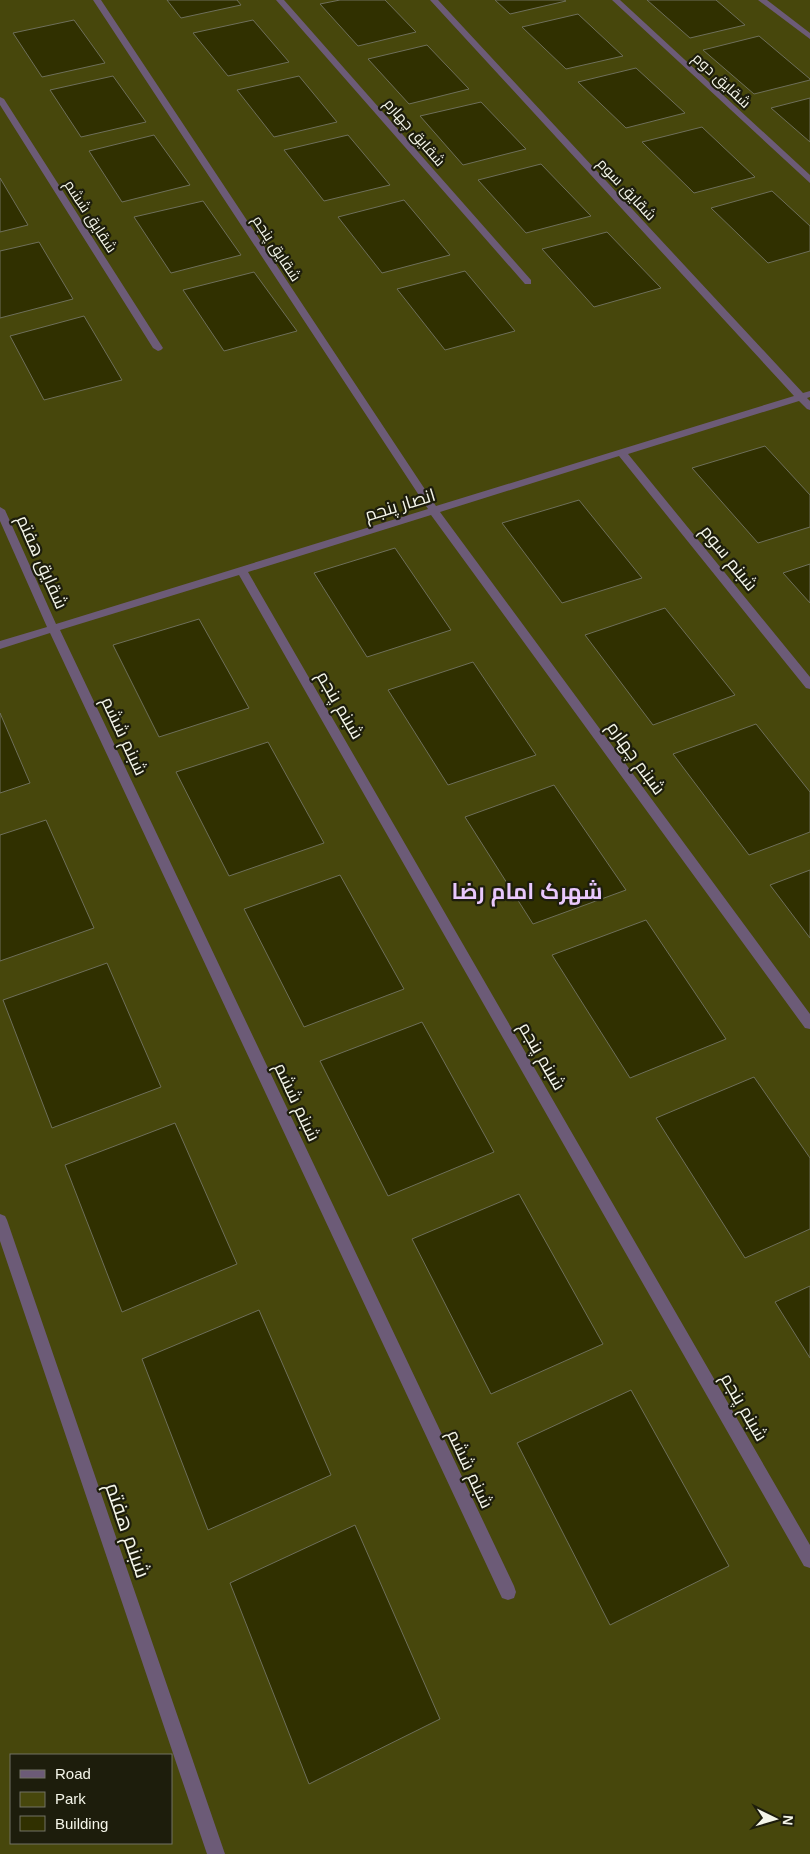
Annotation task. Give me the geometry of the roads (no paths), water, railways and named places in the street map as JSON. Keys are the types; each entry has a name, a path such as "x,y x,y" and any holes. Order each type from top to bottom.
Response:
{"street":[{"name":"شقایق پنجم","path":"97,0 434,511"},
{"name":"شقایق چهارم","path":"280,0 528,282"},
{"name":"شقایق سوم","path":"434,0 805,395 810,407"},
{"name":"شقایق دوم","path":"616,0 810,180"},
{"path":"762,0 810,37"},
{"name":"شقایق ششم","path":"0,100 158,348"},
{"name":"انصار پنجم","path":"0,645 805,395"},
{"name":"شبنم سوم","path":"622,453 810,685"},
{"name":"شقایق هفتم","path":"0,510 52,628"},
{"name":"شبنم چهارم","path":"434,511 810,1024"},
{"name":"شبنم پنجم","path":"242,571 810,1560"},
{"name":"شبنم ششم","path":"52,628 508,1592"},
{"name":"شبنم هفتم","path":"0,1220 216,1854"}],"district":[{"name":"شهرک امام رضا","path":"527,891"}]}
